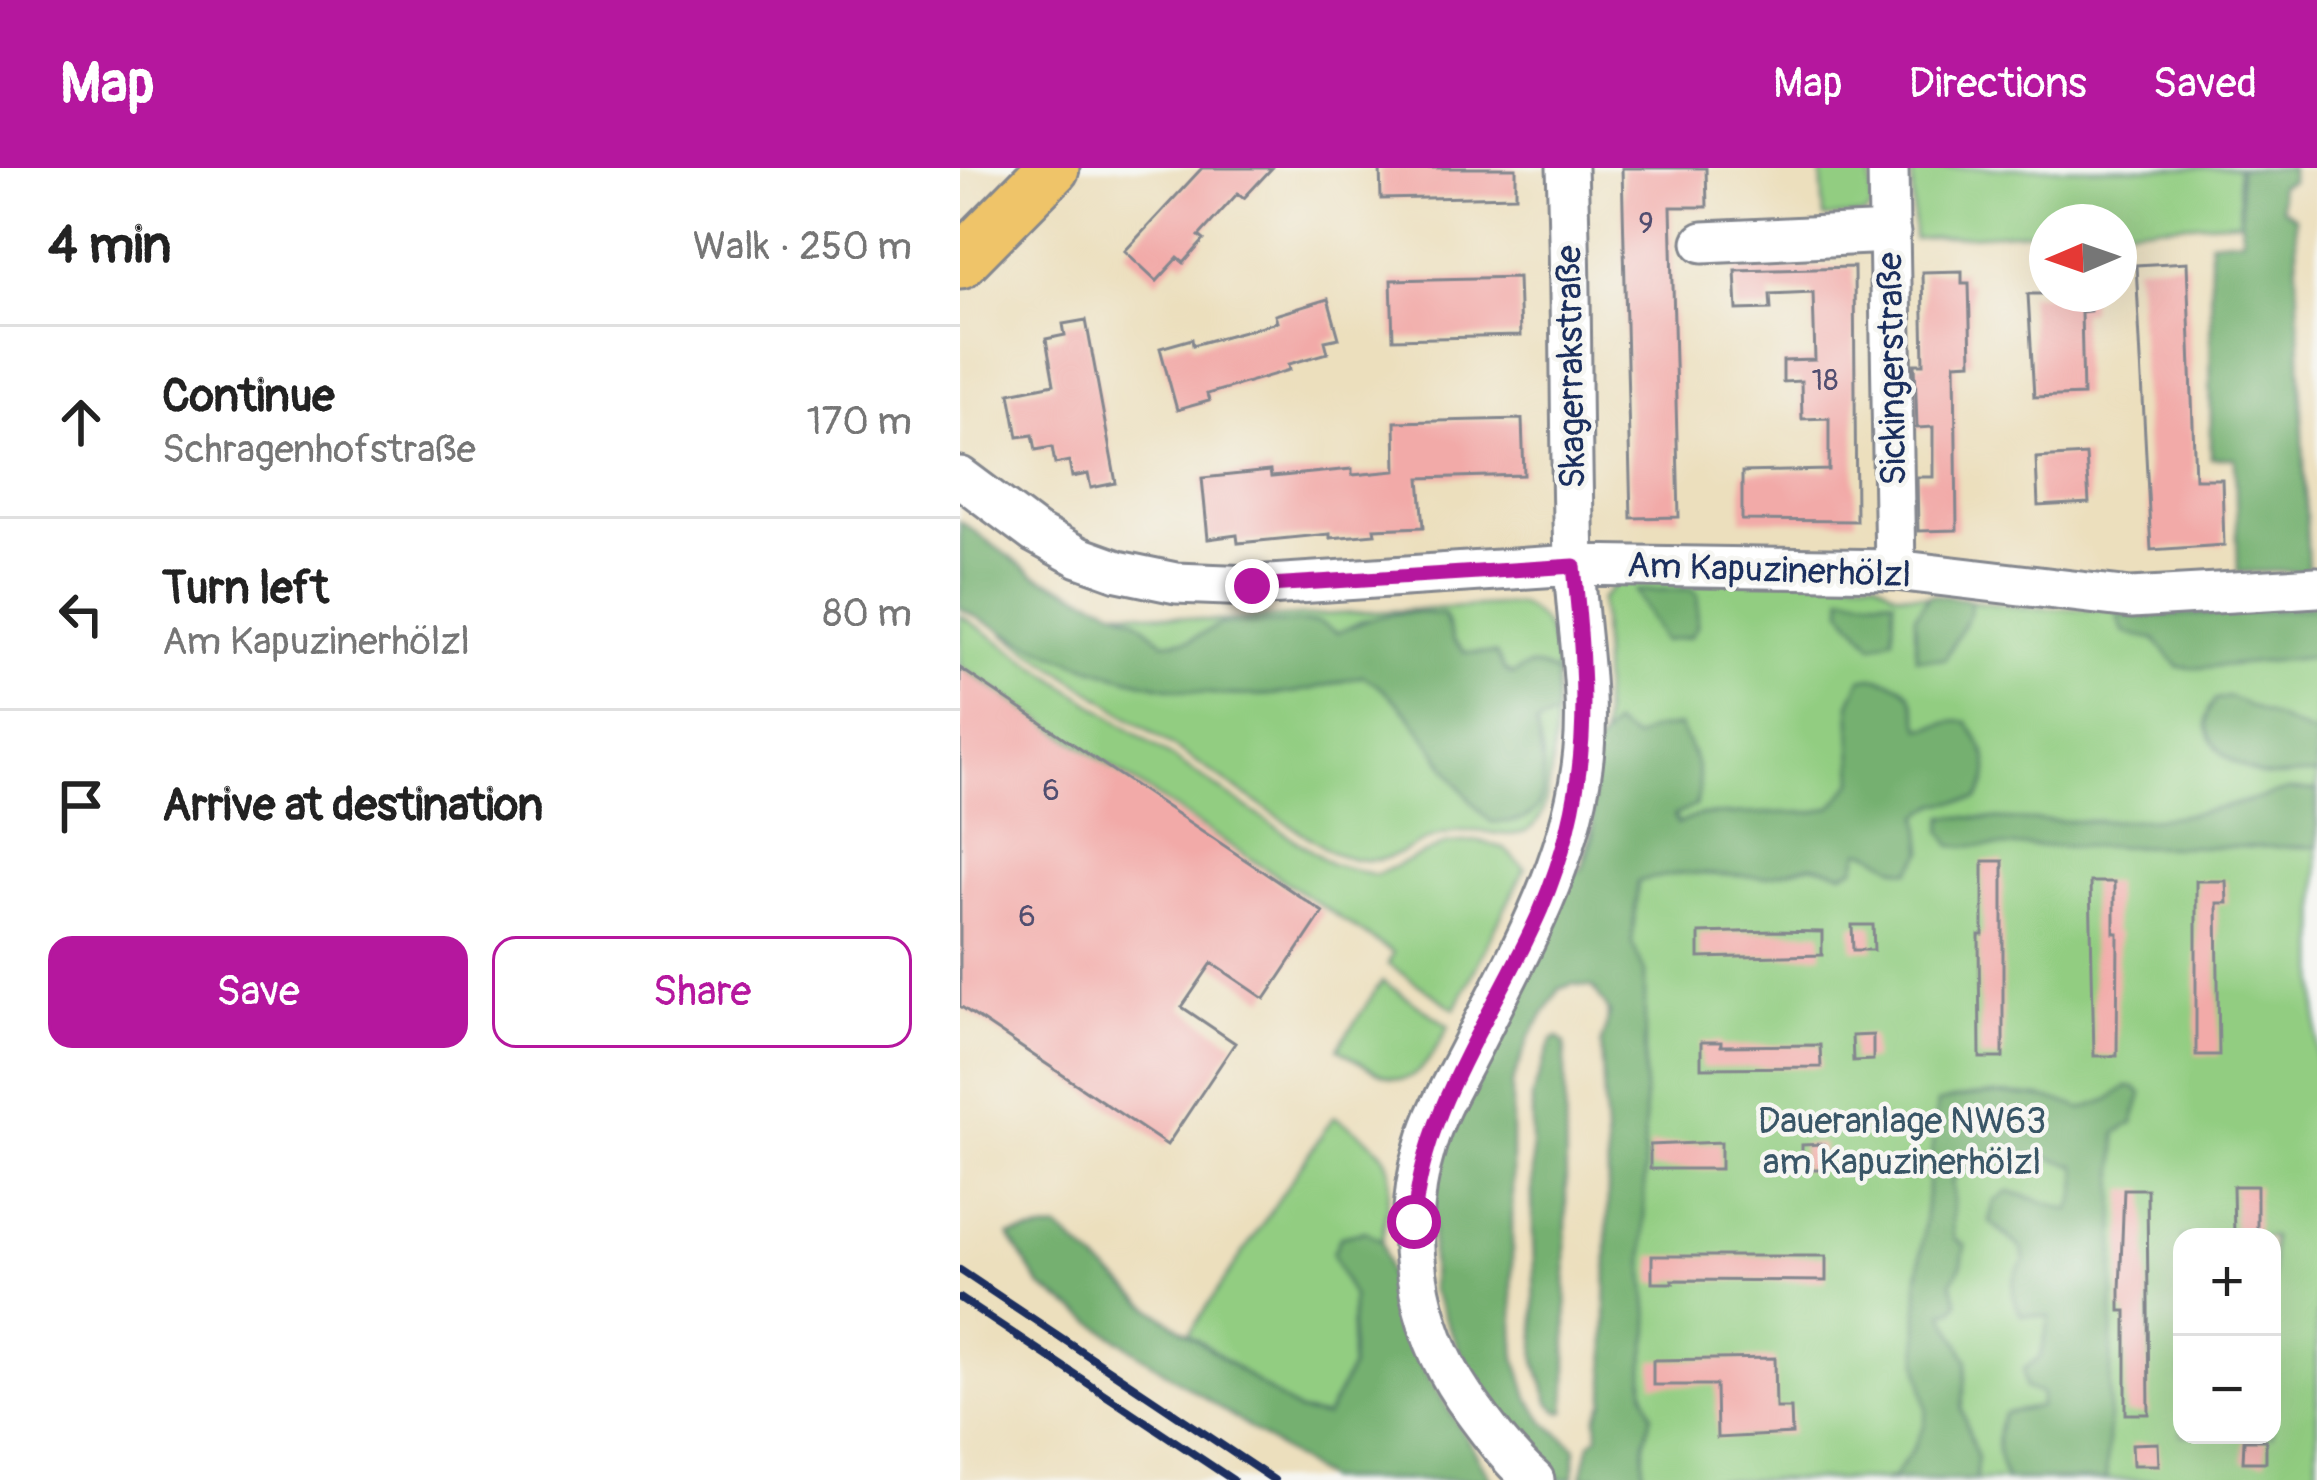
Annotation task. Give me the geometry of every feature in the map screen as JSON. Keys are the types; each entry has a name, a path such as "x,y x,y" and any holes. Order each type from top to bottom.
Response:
{"main road":[{"path":"960,262 1052,168"}],"street":[{"name":"Skagerrakstraße","path":"1534,1480 1479,1418 1447,1370 1426,1321 1414,1222 1416,1183 1427,1142 1539,913 1574,812 1584,748 1584,679 1574,566 1568,168"},
{"name":"Sickingerstraße","path":"1888,168 1895,570"},
{"path":"1703,242 1890,233"},
{"name":"Am Kapuzinerhölzl","path":"960,477 1035,533 1079,557 1176,583 1252,586 1574,566 1895,570 2131,598 2317,587"}],"green space":[{"path":"1821,168 1871,168 1872,208 1865,215 1824,218"},
{"path":"1912,168 2237,168 2240,221 2137,227 2137,204 2029,204 2029,232 1914,239"},
{"path":"2239,168 2291,168 2291,181 2279,186 2281,208 2295,217 2308,571 2238,572 2235,458 2211,458 2210,241 2242,238"},
{"path":"960,521 1034,575 1134,617 1164,642 1191,640 1220,624 1318,622 1338,633 1389,615 1444,615 1453,640 1465,652 1496,654 1504,670 1513,675 1534,666 1556,674 1555,716 1536,725 1544,778 1539,805 1520,820 1491,822 1417,725 1363,676 1281,694 1198,692 1114,675 996,628 960,608"},
{"name":"Daueranlage NW63 am Kapuzinerhölzl","path":"1613,569 1875,579 1895,592 2027,608 2131,610 2317,600 2317,1480 1610,1480 1607,888 1580,872 1598,805 1603,719 1601,600 1611,589"},
{"path":"1692,589 1698,595 1697,627 1690,637 1663,641 1636,591"},
{"path":"1930,594 1971,600 1970,613 1945,659 1916,658 1915,615"},
{"path":"1843,595 1894,599 1893,638 1873,645 1842,610"},
{"path":"1518,604 1544,624 1556,674 1534,666 1514,675 1504,671 1496,654 1465,652 1453,640 1444,615 1364,620 1338,633 1220,624 1190,640 1164,642 1134,617 1116,609 1211,621"},
{"path":"2317,607 2317,657 2197,668 2179,667 2154,639 2124,633 2117,616 2237,614"},
{"path":"960,615 1331,864 1376,875 1448,843 1479,841 1503,848 1525,868 1455,1009 1388,964 1393,953 960,666"},
{"path":"1002,632 1104,669 1209,693 1291,693 1363,676 1387,690 1419,726 1543,757 1536,725 1555,716 1551,773 1541,816 1521,833 1451,832 1375,860 1331,852"},
{"path":"1861,679 1896,683 1908,692 1921,728 1967,722 1987,759 1987,778 1978,799 1937,804 1920,815 1924,851 1910,871 1860,851 1855,868 1843,873 1812,865 1764,877 1682,873 1638,881 1632,943 1645,972 1644,1265 1650,1330 1644,1389 1652,1414 1644,1444 1643,1480 1582,1477 1605,1402 1608,1174 1601,1043 1610,1013 1593,987 1573,984 1559,989 1529,1038 1512,1084 1516,1358 1528,1397 1545,1422 1576,1448 1573,1478 1558,1480 1491,1418 1431,1289 1434,1158 1571,874 1582,869 1593,837 1592,751 1613,725 1634,739 1649,730 1679,726 1699,785 1695,806 1674,816 1678,824 1699,815 1815,812 1832,807 1854,781 1850,704"},
{"path":"2229,697 2317,736 2317,775 2266,776 2225,755 2207,724 2215,700"},
{"path":"2289,790 2317,791 2317,847 1952,846 1942,831 1945,816 2058,821 2170,817"},
{"path":"1382,981 1449,1026 1425,1065 1403,1079 1377,1072 1338,1048"},
{"path":"1558,1037 1565,1044 1567,1386 1565,1411 1560,1412 1549,1402 1536,1360 1532,1194 1532,1096 1552,1040"},
{"path":"2126,1087 2142,1094 2133,1123 2116,1133 2106,1480 2006,1480 2003,1472 1998,1446 2001,1421 2005,1413 2040,1407 2042,1394 2026,1388 2024,1369 2040,1357 2050,1317 2021,1315 2013,1288 2024,1262 2022,1249 1989,1221 1994,1202 2009,1191 2070,1210 2078,1178 2076,1166 2064,1162 2004,1154 1978,1155 1952,1181 1954,1238 1965,1246 1951,1283 1958,1301 1954,1309 1943,1312 1968,1360 1962,1410 1977,1458 1976,1480 1882,1480 1893,1478 1913,1449 1927,1410 1918,1356 1918,1278 1937,1103 2010,1095 2082,1109"},
{"path":"1334,1116 1383,1155 1390,1178 1382,1241 1365,1231 1341,1236 1333,1253 1352,1296 1351,1368 1326,1417 1299,1412 1189,1334"},
{"path":"1058,1229 1144,1303 1299,1412 1326,1417 1351,1368 1352,1296 1333,1253 1341,1236 1365,1231 1382,1241 1402,1333 1492,1480 1326,1480 1041,1287 1009,1236"}],"building":[{"path":"1202,168 1272,168 1244,198 1238,193 1199,236 1204,240 1184,263 1178,258 1157,281 1125,251"},
{"path":"1380,168 1516,168 1516,196 1381,199"},
{"path":"1622,168 1706,168 1707,207 1671,207 1679,517 1631,518"},
{"path":"2187,262 2195,479 2222,479 2224,545 2151,550 2137,265"},
{"path":"1854,267 1856,521 1742,520 1742,472 1829,470 1829,418 1802,419 1801,381 1783,382 1783,361 1815,360 1813,292 1770,294 1771,309 1737,310 1735,270"},
{"path":"1962,271 1962,283 1969,283 1971,362 1955,363 1957,530 1918,531 1917,477 1933,477 1933,427 1917,428 1915,364 1924,364 1922,272"},
{"path":"1518,277 1520,336 1393,339 1391,280"},
{"path":"1328,299 1339,338 1325,341 1328,353 1289,364 1290,370 1207,394 1209,401 1177,410 1160,348 1192,339 1193,345 1277,322 1275,315"},
{"path":"2029,312 2081,312 2083,395 2034,397"},
{"path":"1086,320 1116,483 1091,488 1088,474 1072,477 1069,461 1055,464 1052,447 1036,450 1033,435 1018,437 1010,393 1054,384 1046,339 1065,335 1063,324"},
{"path":"1522,419 1524,475 1420,478 1424,527 1374,529 1375,534 1330,538 1330,534 1238,543 1237,535 1208,539 1202,478 1270,471 1271,477 1352,469 1352,475 1396,471 1395,422"},
{"path":"2086,455 2089,503 2038,506 2036,458"},
{"path":"960,668 1323,912 1265,999 1212,963 1182,1007 1235,1043 1167,1145 960,1006"},
{"path":"1983,861 2003,861 2003,1058 1980,1058"},
{"path":"2196,881 2226,881 2227,903 2217,903 2219,1055 2196,1055"},
{"path":"2090,882 2114,882 2117,1056 2094,1056"},
{"path":"1852,925 1873,925 1874,950 1853,950"},
{"path":"1822,932 1822,955 1699,958 1699,933"},
{"path":"1873,1035 1873,1060 1853,1061 1852,1036"},
{"path":"1701,1042 1820,1045 1821,1067 1701,1068"},
{"path":"1721,1142 1721,1169 1650,1169 1650,1145"},
{"path":"1823,1144 1823,1170 1802,1170 1802,1145"},
{"path":"2233,1186 2257,1186 2257,1228 2234,1228"},
{"path":"2124,1189 2147,1189 2149,1414 2126,1414 2126,1311 2120,1311"},
{"path":"1652,1256 1826,1256 1826,1281 1652,1283"},
{"path":"1775,1358 1776,1408 1791,1408 1792,1434 1717,1438 1716,1385 1653,1385 1653,1360"},
{"path":"2158,1443 2159,1465 2133,1465 2132,1444"},
{"path":"2244,1444 2266,1444 2266,1462 2243,1462"}],"railway":[{"path":"960,1270 1274,1480"},
{"path":"960,1298 1233,1480"}],"route":[{"path":"1252,586 1574,566 1584,656 1584,748 1574,812 1539,913 1427,1142 1416,1183 1414,1222"}]}
